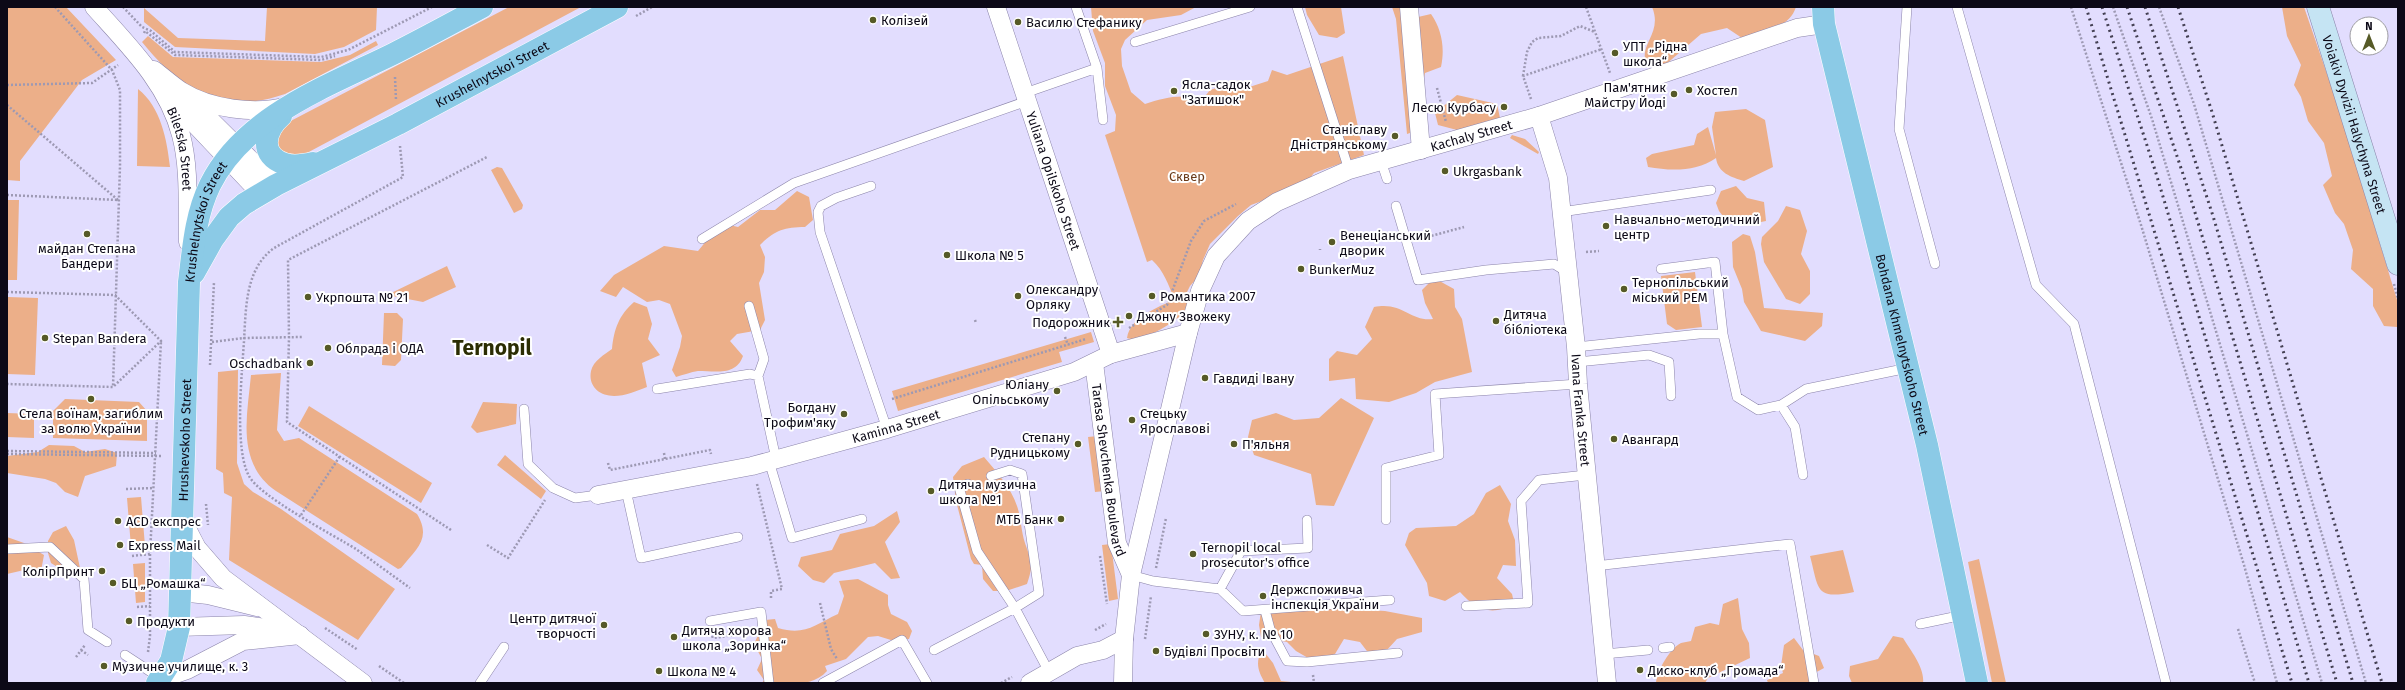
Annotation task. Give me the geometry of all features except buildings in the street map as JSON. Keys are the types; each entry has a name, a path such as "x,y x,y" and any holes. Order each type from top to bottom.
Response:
{"main road":[{"name":"Krushelnytskoi Street","path":"189,282 195,229 202,204 218,172 254,131 294,105 482,7"},
{"name":"Krushelnytskoi Street","path":"189,282 213,239 229,217 244,204 268,189 617,7"},
{"name":"Voiakiv Dyvizii Halychyna Street","path":"2318,7 2398,264"},
{"name":"Bohdana Khmelnytskoho Street","path":"1823,15 1908,368 1977,683"},
{"name":"Krushelnytskoi Street","path":"294,105 277,120 267,134 266,141 272,154 280,162 295,166 323,161"},
{"name":"Hrushevskoho Street","path":"182,519 189,282"},
{"path":"154,677 171,661 178,627 182,519"}],"street":[{"name":"Biletska Street","path":"94,7 141,60 162,90 181,136 186,165 189,282"},
{"name":"Yuliana Opilskoho Street","path":"996,7 1111,354"},
{"path":"1409,7 1421,150"},
{"name":"Kachaly Street","path":"1188,334 1200,291 1216,256 1248,221 1277,202 1348,170 1421,150 1535,109 1797,28 1823,15"},
{"name":"Biletska Street","path":"141,60 181,91 200,100 243,109 276,109 294,105"},
{"name":"Biletska Street","path":"162,90 233,154 268,189"},
{"name":"Biletska Street","path":"181,91 233,154"},
{"name":"Ivana Franka Street","path":"1535,109 1558,178 1576,354 1606,683"},
{"name":"Kaminna Street","path":"598,495 766,462 887,429 1074,372 1111,354 1188,334"},
{"name":"Tarasa Shevchenka Boulevard","path":"1124,683 1124,639 1131,575 1188,334"},
{"name":"Tarasa Shevchenka Boulevard","path":"1094,363 1117,543 1131,575"},
{"name":"Hrushevskoho Street","path":"182,519 208,562 223,578 363,683"},
{"name":"Hrushevskoho Street","path":"180,592 208,595 267,610"},
{"name":"Hrushevskoho Street","path":"178,627 244,624 268,627 300,635"},
{"path":"154,677 187,670 243,641 300,635"},
{"path":"1030,683 1077,656 1103,650 1124,639"}],"lane":[{"path":"1076,7 1097,68 1103,120"},
{"path":"1135,42 1250,7"},
{"path":"1297,7 1348,170"},
{"path":"1907,7 1899,129 1935,264"},
{"path":"1957,7 2036,285 2074,324 2166,683"},
{"path":"702,239 794,183 1026,97 1097,68"},
{"path":"1382,161 1387,179"},
{"path":"871,186 836,198 821,206 818,219 820,232 887,429"},
{"path":"1561,212 1711,190"},
{"path":"1396,206 1418,280 1486,270 1554,264 1567,272"},
{"path":"1661,269 1715,262 1724,334 1737,397 1758,410 1781,405 1806,389 1908,368"},
{"path":"749,306 764,360 758,376 766,462 792,538 862,519"},
{"path":"1576,354 1699,334 1724,334"},
{"path":"1576,354 1649,355 1669,362 1671,396"},
{"path":"657,389 750,374 758,376"},
{"path":"1386,520 1386,468 1439,455 1435,394 1578,384"},
{"path":"1781,405 1795,427 1803,475"},
{"path":"524,409 528,464 553,488 575,498 598,495"},
{"path":"934,650 1015,608 1039,593 1022,474 1010,470 991,476"},
{"path":"1466,606 1528,603 1520,501 1539,480 1586,475"},
{"path":"968,484 959,486 977,551 1015,608 1049,672"},
{"path":"626,490 641,558 738,536"},
{"path":"1220,589 1241,551 1308,548 1307,520"},
{"path":"1595,566 1790,544 1814,683"},
{"path":"7,549 50,547 84,579 88,630 107,642"},
{"path":"1131,575 1153,581 1220,589 1243,611 1390,600"},
{"path":"1265,610 1270,629 1288,661 1307,662 1398,653"},
{"path":"710,621 761,612 769,683"},
{"path":"1920,624 1963,615"},
{"path":"823,683 902,640 927,683"},
{"path":"480,683 504,647"},
{"path":"1604,654 1648,650"},
{"path":"125,655 154,677"}],"path":[{"path":"56,7 112,70 120,90 119,200 113,387"},
{"path":"123,7 142,27 151,31 175,52 321,57 348,50 432,7"},
{"path":"1586,7 1611,75"},
{"path":"2071,7 2141,225 2244,565 2277,683"},
{"path":"2113,7 2152,119 2322,683"},
{"path":"2159,7 2194,104 2366,683"},
{"path":"1535,109 1523,76 1527,52 1532,42 1538,38 1561,36 1580,26 1596,32"},
{"path":"1523,76 1602,49"},
{"path":"7,85 92,84 118,65"},
{"path":"394,74 396,102"},
{"path":"7,105 119,200"},
{"path":"393,146 400,142 403,177 274,248 262,256 255,269 248,290 244,338 242,456 249,477 264,492 410,588"},
{"path":"451,530 287,422 289,337 288,260 487,157"},
{"path":"7,195 119,200"},
{"path":"1419,239 1464,227"},
{"path":"1593,251 1599,251"},
{"path":"209,372 212,342 214,280"},
{"path":"7,292 115,295 161,341 150,554 150,626 148,652 154,677"},
{"path":"212,342 244,338 302,336"},
{"path":"878,403 1068,346 1094,336"},
{"path":"1065,337 1068,346"},
{"path":"7,384 113,387 161,341"},
{"path":"608,463 610,470 710,450 712,458"},
{"path":"7,451 156,453"},
{"path":"664,453 665,460"},
{"path":"301,515 340,456"},
{"path":"766,462 782,589 771,591 771,600"},
{"path":"126,489 154,488"},
{"path":"205,500 210,530"},
{"path":"487,545 508,558 539,510"},
{"path":"1145,640 1153,581 1168,511"},
{"path":"132,556 150,554"},
{"path":"820,603 831,649"},
{"path":"137,607 150,606"},
{"path":"710,621 713,638 756,632"},
{"path":"319,624 358,650"},
{"path":"138,626 150,626"},
{"path":"2238,629 2255,683"},
{"path":"81,650 88,655"},
{"path":"379,666 404,683"}],"green space":[{"path":"7,7 66,7 116,60 82,80 20,161 20,181 7,180"},
{"path":"267,7 377,7 376,30 344,47 315,54 175,47 144,22 144,8 178,38 265,41"},
{"path":"509,7 581,7 305,154 298,156 281,153 275,135 283,125"},
{"name":"Сквер","path":"1091,7 1196,7 1181,15 1147,20 1125,40 1121,49 1122,66 1131,92 1145,104 1174,97 1188,97 1202,100 1210,90 1240,80 1240,90 1268,81 1272,70 1287,75 1343,56 1364,155 1314,173 1310,178 1286,192 1251,205 1210,244 1203,260 1199,276 1190,286 1186,294 1174,298 1160,269 1152,260 1147,262 1105,135 1115,131 1116,115 1105,86 1105,63 1093,31"},
{"path":"1305,7 1341,7 1345,33 1337,38 1319,35 1307,15"},
{"path":"1392,7 1404,7 1418,17 1431,14 1438,26 1442,39 1443,53 1441,67 1425,73 1413,132 1407,134 1396,19"},
{"path":"1652,7 1796,7 1787,20 1774,28 1742,38 1727,28 1701,34 1664,66 1649,67 1645,60 1645,53 1654,25 1655,17"},
{"path":"2282,7 2304,7 2338,106 2398,303 2397,327 2384,326 2373,306 2373,289 2351,269 2353,250 2344,224 2335,213 2323,185 2332,176 2324,143 2308,121 2301,97 2294,85 2301,65 2287,36"},
{"path":"148,36 173,57 321,62 350,55 376,41 378,45 285,94 262,100 241,102 222,100 204,95 188,86 172,74 142,42"},
{"path":"138,89 146,96 152,105 162,125 170,167 137,166"},
{"path":"1457,95 1497,104 1500,118 1457,130 1438,125 1435,113"},
{"path":"1746,109 1765,120 1773,167 1744,181 1730,176 1722,171 1716,158 1708,163 1692,168 1674,170 1648,167 1646,158 1652,154 1694,145 1697,134 1708,127 1716,155 1712,127 1715,112"},
{"path":"1512,135 1525,139 1539,152 1538,154 1510,138"},
{"path":"497,167 502,168 523,205 522,209 514,213 491,170"},
{"path":"1736,186 1747,198 1764,202 1766,221 1751,224 1729,224 1719,211 1716,203 1721,191"},
{"path":"797,191 809,197 813,220 805,227 785,229 775,233 760,245 765,257 764,272 759,283 765,320 760,330 737,334 730,341 743,356 740,362 736,367 730,370 718,372 698,371 676,377 672,370 682,336 670,304 659,300 647,302 623,287 616,297 600,291 614,275 664,246 698,251 721,223 738,227 760,210 775,210"},
{"path":"7,200 19,200 17,280 7,280"},
{"path":"1786,206 1800,210 1807,231 1801,254 1810,271 1810,294 1800,304 1786,299 1764,262 1761,244 1762,237 1778,221"},
{"path":"1743,234 1750,236 1755,252 1764,308 1823,313 1822,326 1805,341 1761,331 1744,302 1742,289 1733,267 1732,242"},
{"path":"447,266 456,287 423,302 387,295"},
{"path":"1695,272 1702,327 1676,330 1667,324 1661,276"},
{"path":"1434,278 1454,289 1455,307 1462,319 1472,372 1435,382 1416,393 1389,402 1356,399 1355,378 1329,381 1329,359 1337,351 1357,355 1372,339 1365,327 1374,307 1392,307 1418,318 1433,319 1425,303 1422,290"},
{"path":"8,297 38,298 35,375 7,374"},
{"path":"1181,297 1191,299 1191,307 1179,317 1161,329 1142,338 1127,338 1129,330 1141,317 1148,312"},
{"path":"634,302 647,307 652,324 648,339 660,355 642,363 647,387 631,393 609,396 599,392 593,386 591,381 592,367 612,349 618,323 621,317"},
{"path":"384,313 397,313 403,319 401,360 395,366 382,365"},
{"path":"1091,332 1094,342 1059,352 1062,362 898,411 892,391"},
{"path":"238,370 237,463 244,484 253,492 281,509 395,589 358,640 229,560 232,497 224,493 223,473 216,469 218,372"},
{"path":"281,373 277,430 284,441 299,438 417,514 423,530 422,537 417,549 401,568 398,569 276,491 263,480 255,467 249,453 247,438 251,375"},
{"path":"1341,398 1374,418 1334,506 1316,505 1311,474 1254,455 1248,437 1252,420 1276,413 1294,420 1319,418"},
{"path":"65,399 139,402 147,411 147,441 53,438 53,411"},
{"path":"483,402 517,404 516,424 477,433 471,427"},
{"path":"309,406 432,483 421,503 298,426"},
{"path":"7,413 34,414 34,438 7,437"},
{"path":"1098,436 1105,491 1095,492 1088,437"},
{"path":"49,445 74,446 85,452 105,449 117,453 116,466 85,476 78,497 65,492 56,483 45,479 7,473 7,456 38,452"},
{"path":"505,455 546,491 541,499 497,465"},
{"path":"984,457 1003,480 1014,499 1031,563 1027,584 1006,591 993,591 983,579 982,565 974,564 971,559 956,501 953,477 962,466"},
{"path":"1500,485 1511,504 1508,521 1515,540 1516,566 1503,565 1497,578 1512,594 1514,603 1499,610 1485,610 1472,603 1460,592 1445,601 1429,596 1427,583 1405,545 1409,533 1416,528 1456,526 1474,514 1486,493"},
{"path":"141,497 145,546 131,547 127,498"},
{"path":"897,511 900,522 885,542 900,578 891,579 875,563 834,573 824,583 813,580 798,566 801,557 832,550 840,534 874,526"},
{"path":"66,526 74,540 80,568 70,575 51,563 48,553 48,541 53,532"},
{"path":"7,537 24,543 44,555 41,571 33,568 7,574"},
{"path":"1111,544 1118,599 1109,601 1102,545"},
{"path":"1843,550 1854,592 1832,595 1825,593 1821,590 1815,577 1810,556"},
{"path":"1979,559 2006,683 1992,683 1968,562"},
{"path":"145,563 145,602 136,603 133,564"},
{"path":"858,579 888,595 888,605 891,614 907,622 912,631 909,639 891,640 878,636 868,637 846,659 825,666 827,671 821,677 805,683 797,684 762,683 764,680 757,670 762,659 754,644 765,620 775,619 778,628 795,631 803,630 816,625 838,614 844,596 839,581"},
{"path":"1738,598 1742,629 1749,643 1750,658 1708,678 1705,683 1656,683 1661,666 1677,646 1681,643 1691,641 1695,627 1710,623 1719,625 1723,604"},
{"path":"1296,606 1385,611 1422,618 1422,632 1397,639 1386,651 1373,659 1360,642 1344,639 1335,654 1315,662 1296,651 1287,642 1261,637 1259,625 1261,611"},
{"path":"1893,636 1903,638 1920,666 1923,683 1852,683 1849,676 1850,666 1878,659"},
{"path":"1794,638 1803,650 1819,656 1824,668 1813,674 1811,683 1768,683 1767,680 1783,673 1781,666 1784,645"},
{"path":"1262,649 1273,663 1281,681 1301,683 1265,683 1258,667"}],"railway":[{"path":"2086,7 2292,683"},
{"path":"2102,7 2155,170 2309,683"},
{"path":"2127,7 2187,186 2337,683"},
{"path":"2145,7 2213,216 2353,683"},
{"path":"2178,7 2212,112 2382,683"}],"place":[{"name":"Колізей","path":"873,20"},
{"name":"Василю Стефанику","path":"1018,22"},
{"name":"УПТ „Рідна школа“","path":"1615,53"},
{"name":"Хостел","path":"1689,90"},
{"name":"Ясла-садок \"Затишок\"","path":"1174,91"},
{"name":"Пам'ятник Майстру Йоді","path":"1674,94"},
{"name":"Лесю Курбасу","path":"1504,107"},
{"name":"Станіславу Дністрянському","path":"1395,136"},
{"name":"Ukrgasbank","path":"1445,171"},
{"name":"Навчально-методичний центр","path":"1606,226"},
{"name":"майдан Степана Бандери","path":"87,234"},
{"name":"Венеціанський дворик","path":"1332,242"},
{"name":"Школа № 5","path":"947,255"},
{"name":"BunkerMuz","path":"1301,269"},
{"name":"Тернопільський міський РЕМ","path":"1624,289"},
{"name":"Олександру Орляку","path":"1018,296"},
{"name":"Романтика 2007","path":"1152,296"},
{"name":"Укрпошта № 21","path":"308,297"},
{"name":"Джону Звожеку","path":"1129,316"},
{"name":"Дитяча бібліотека","path":"1496,321"},
{"name":"Подорожник","path":"1118,322"},
{"name":"Stepan Bandera","path":"45,338"},
{"name":"Облрада і ОДА","path":"328,348"},
{"name":"Oschadbank","path":"310,363"},
{"name":"Гавдиді Івану","path":"1205,378"},
{"name":"Юліану Опільському","path":"1057,391"},
{"name":"Стела воїнам, загиблим за волю України","path":"91,399"},
{"name":"Богдану Трофим'яку","path":"844,414"},
{"name":"Стецьку Ярославові","path":"1132,420"},
{"name":"Авангард","path":"1614,439"},
{"name":"Степану Рудницькому","path":"1078,444"},
{"name":"П'яльня","path":"1234,444"},
{"name":"Дитяча музична школа №1","path":"931,491"},
{"name":"МТБ Банк","path":"1061,519"},
{"name":"ACD експрес","path":"118,521"},
{"name":"Express Mail","path":"120,545"},
{"name":"Ternopil local prosecutor's office","path":"1193,554"},
{"name":"КолірПринт","path":"102,571"},
{"name":"БЦ „Ромашка“","path":"113,583"},
{"name":"Держспоживча інспекція України","path":"1263,596"},
{"name":"Продукти","path":"129,621"},
{"name":"Центр дитячої творчості","path":"604,625"},
{"name":"ЗУНУ, к. № 10","path":"1206,634"},
{"name":"Дитяча хорова школа „Зоринка“","path":"674,637"},
{"name":"Будівлі Просвіти","path":"1156,651"},
{"name":"Музичне училище, к. 3","path":"104,666"},
{"name":"Диско-клуб „Громада“","path":"1640,670"},
{"name":"Школа № 4","path":"659,671"}],"district":[{"name":"Ternopil","path":"492,348"}]}
